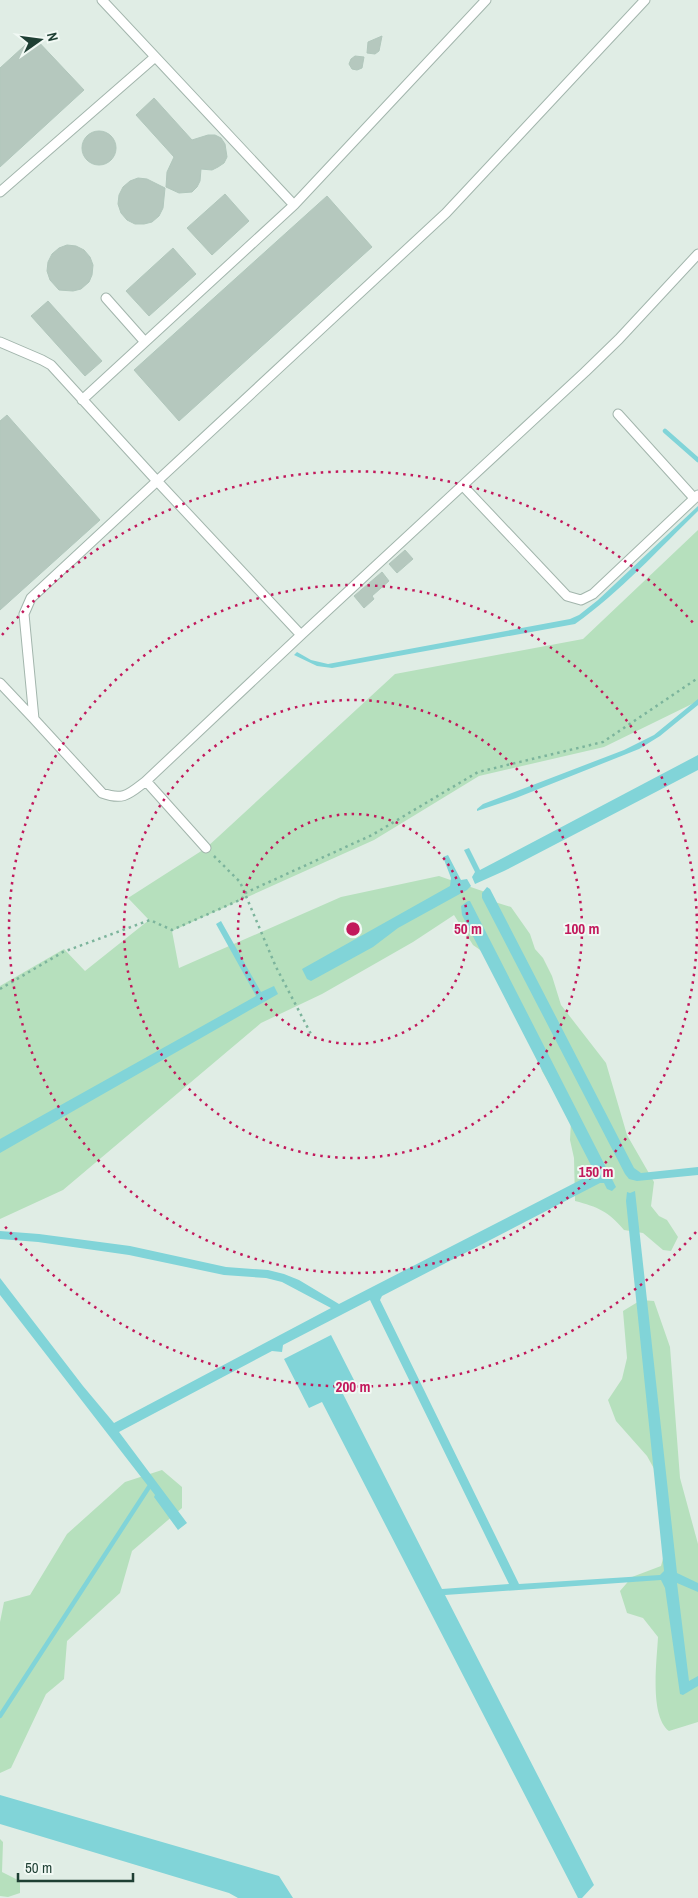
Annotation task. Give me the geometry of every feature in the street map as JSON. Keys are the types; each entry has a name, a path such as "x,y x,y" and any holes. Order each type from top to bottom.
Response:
{"lane":[{"path":"102,0 294,205"},
{"path":"82,400 294,205 486,0"},
{"path":"34,719 24,614 31,598 446,213 645,0"},
{"path":"0,192 155,57"},
{"path":"0,683 102,793 115,798 129,794 146,781 619,339 698,254"},
{"path":"106,298 146,342"},
{"path":"0,342 51,365 301,635"},
{"path":"463,486 567,596 581,600 593,594 696,497 618,414"},
{"path":"146,781 206,848"}],"path":[{"path":"0,989 63,952 150,920 172,930 242,899 244,893 372,836 478,772 603,742 698,678"},
{"path":"206,848 240,882 276,967 312,1036"}],"green space":[{"path":"698,530 698,701 604,747 479,776 374,840 172,931 179,968 341,897 439,876 488,893 482,898 511,907 530,934 535,949 543,958 552,976 561,1005 606,1063 627,1135 654,1182 651,1206 659,1216 667,1220 678,1237 671,1251 663,1250 643,1233 624,1230 613,1218 602,1211 575,1201 574,1158 570,1140 571,1121 542,1071 526,1015 483,952 473,945 454,915 413,942 322,994 261,1023 63,1190 0,1219 0,986 64,949 85,971 149,920 128,898 206,848 395,674 583,639"},
{"path":"641,1300 654,1301 670,1347 680,1478 698,1544 698,1722 669,1731 663,1724 656,1701 658,1637 643,1618 627,1613 620,1591 632,1577 661,1566 670,1533 667,1492 647,1456 616,1421 608,1400 622,1379 627,1358 623,1311"},
{"path":"162,1470 182,1487 182,1508 132,1551 120,1593 67,1641 64,1679 46,1694 11,1768 0,1773 0,1622 4,1602 30,1595 67,1534 125,1482"},
{"path":"0,1839 3,1842 2,1872 20,1881 20,1893 8,1897 0,1896"}],"water":[{"path":"698,506 698,511 639,570 592,612 575,624 332,668 317,666 294,655 297,652 311,660 328,664 570,619 579,615 598,600"},
{"path":"698,699 698,705 660,736 639,749 516,798 477,811 483,804 624,750 654,735"},
{"path":"698,755 698,770 504,871 475,884 472,877 475,872 464,850 469,848 480,870"},
{"path":"448,855 461,880 467,879 471,886 467,890 398,928 373,947 311,981 307,979 302,969 450,886 451,878 443,857"},
{"path":"487,887 490,889 634,1168 641,1173 698,1167 698,1175 637,1181 629,1179 625,1174 482,898 482,893"},
{"path":"470,901 616,1187 612,1191 607,1189 604,1183 600,1183 382,1296 380,1300 519,1584 660,1575 664,1571 626,1201 627,1192 635,1191 677,1573 698,1583 698,1592 677,1583 689,1681 698,1676 698,1686 683,1695 680,1694 665,1588 661,1580 445,1595 594,1885 582,1898 578,1898 322,1402 309,1408 284,1359 331,1335 356,1384 342,1392 442,1589 509,1584 370,1300 283,1345 282,1352 272,1351 119,1432 187,1523 178,1530 154,1497 155,1495 0,1295 0,1278 83,1386 114,1423 331,1308 282,1282 266,1278 224,1275 129,1255 38,1242 0,1239 0,1231 130,1246 226,1267 268,1270 299,1280 339,1304 594,1173 462,915 461,906"},
{"path":"221,921 261,992 274,986 278,994 0,1153 0,1139 256,996 216,924"},
{"path":"0,1795 279,1876 293,1898 238,1898 229,1893 0,1824"}],"building":[{"path":"382,36 379,51 375,54 367,53 368,42"},
{"path":"34,37 84,90 0,167 0,68"},
{"path":"355,56 364,57 362,68 357,70 352,69 349,64"},
{"path":"154,98 192,140 215,135 221,138 225,144 227,157 224,163 212,170 201,169 200,181 192,192 179,193 166,187 167,172 174,157 136,115"},
{"path":"99,131 106,132 111,136 115,141 115,155 111,160 106,164 99,165 92,164 87,160 83,155 82,148 83,141 87,136 92,132"},
{"path":"138,178 147,179 165,188 163,208 159,216 152,222 144,224 135,224 127,220 121,213 118,204 119,195 123,187 130,181"},
{"path":"225,194 249,221 212,255 187,228"},
{"path":"327,196 372,247 179,421 134,370"},
{"path":"67,245 76,246 84,250 90,257 93,265 89,282 81,289 73,291 59,290 50,280 47,271 48,262 52,254 59,248"},
{"path":"173,248 196,274 149,316 126,291"},
{"path":"48,301 102,361 85,376 31,316"},
{"path":"7,415 100,520 0,610 0,421"},
{"path":"405,550 413,559 397,573 389,564"},
{"path":"382,572 389,581 372,596 374,599 364,608 354,596"}],"waterway":[{"path":"665,431 698,460"},
{"path":"0,1716 149,1487"}]}
